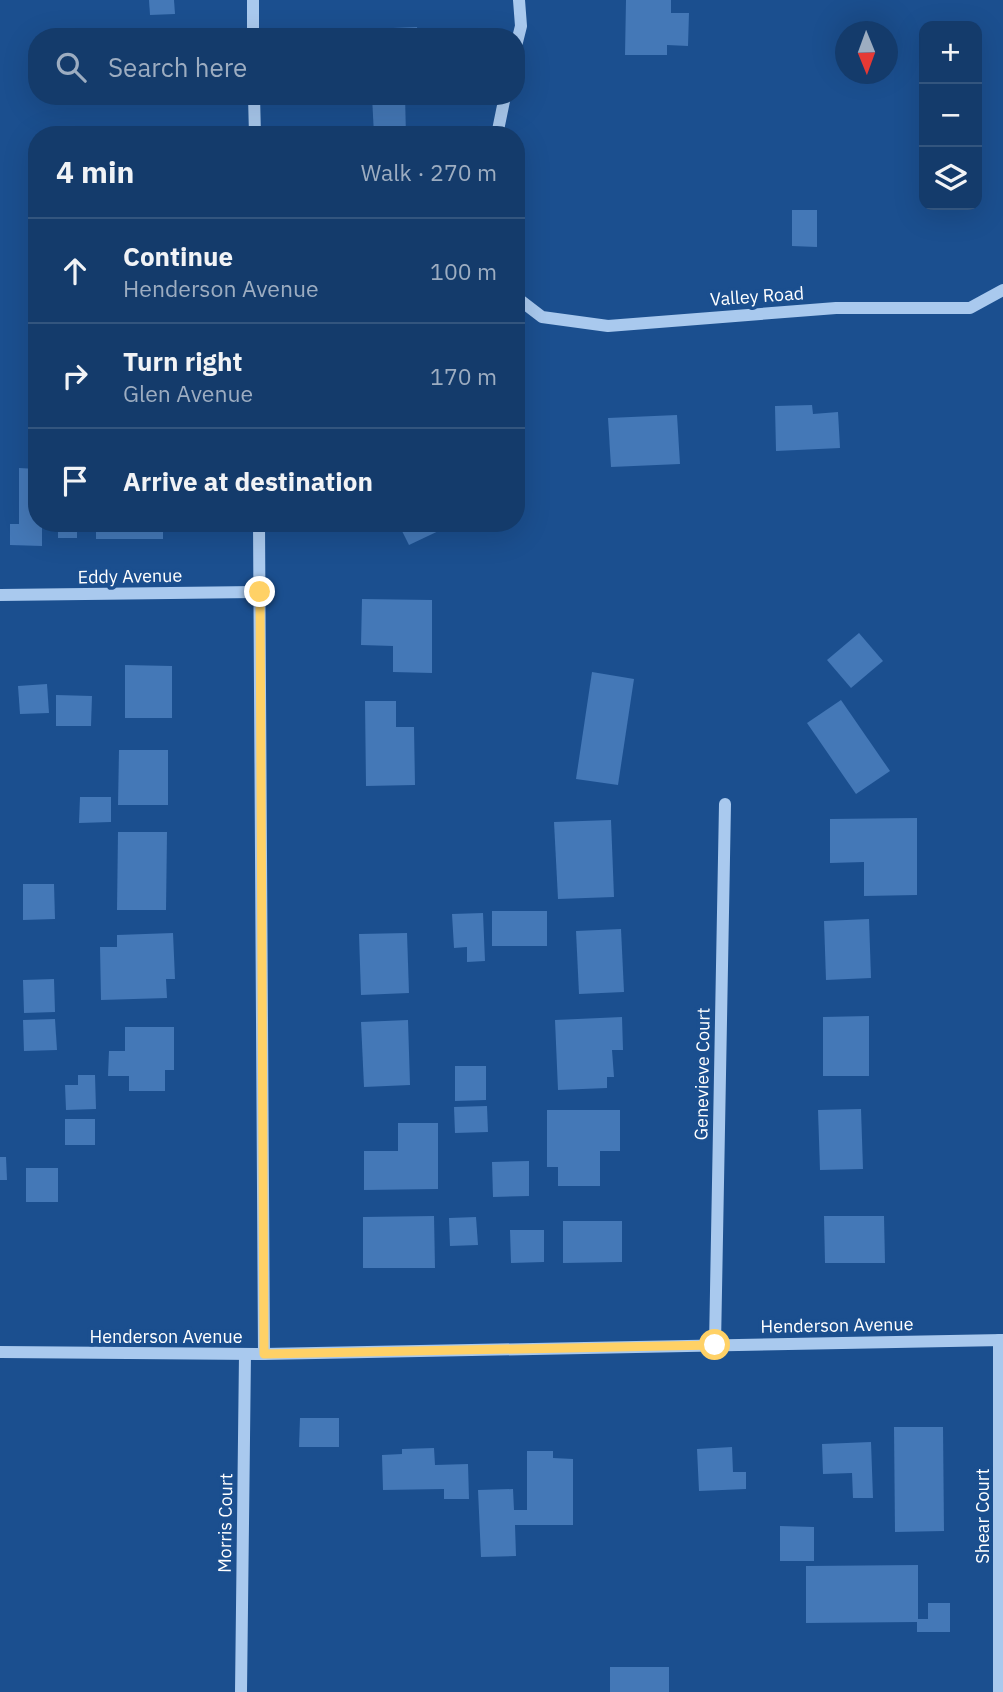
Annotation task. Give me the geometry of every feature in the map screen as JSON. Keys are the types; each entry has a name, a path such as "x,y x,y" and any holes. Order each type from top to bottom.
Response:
{"street":[{"path":"253,0 253,28"},
{"path":"519,0 520,28"},
{"path":"254,105 255,126"},
{"path":"499,126 503,105"},
{"name":"Valley Road","path":"525,304 542,317 608,326 836,308 970,308 1003,290"},
{"path":"259,532 264,1354"},
{"name":"Eddy Avenue","path":"0,594 260,592"},
{"name":"Genevieve Court","path":"715,1345 725,804"},
{"name":"Henderson Avenue","path":"0,1352 264,1354 1001,1340"},
{"name":"Shear Court","path":"999,1692 1001,1340"},
{"name":"Morris Court","path":"241,1692 245,1354"}],"building":[{"path":"149,0 174,0 175,14 150,15"},
{"path":"626,0 671,0 671,13 689,13 688,46 667,45 667,55 625,55"},
{"path":"372,105 405,105 406,126 374,126"},
{"path":"792,210 817,210 817,247 792,246"},
{"path":"812,405 813,414 838,412 840,448 776,451 775,406"},
{"path":"677,415 680,464 611,467 608,418"},
{"path":"19,468 28,468 28,532 42,532 42,546 10,545 10,524 19,524"},
{"path":"58,532 77,532 77,538 58,538"},
{"path":"96,532 163,532 163,539 96,539"},
{"path":"402,532 436,532 409,545"},
{"path":"362,599 432,600 432,673 393,672 393,646 361,645"},
{"path":"859,633 883,661 851,688 827,660"},
{"path":"125,665 172,666 172,718 125,718"},
{"path":"592,672 634,679 618,785 576,779"},
{"path":"47,684 49,713 20,714 18,686"},
{"path":"56,695 92,696 91,726 56,726"},
{"path":"841,700 890,771 856,794 807,723"},
{"path":"365,701 396,701 396,727 414,727 415,785 366,786"},
{"path":"119,750 168,750 168,805 118,805"},
{"path":"80,797 111,797 111,822 79,823"},
{"path":"917,818 917,895 864,896 864,862 830,863 830,819"},
{"path":"611,820 614,897 558,899 554,822"},
{"path":"118,832 167,832 166,910 117,910"},
{"path":"23,884 54,884 55,919 23,920"},
{"path":"492,911 547,911 547,946 492,946"},
{"path":"483,913 485,961 467,962 467,947 454,948 452,914"},
{"path":"869,919 871,978 826,980 824,921"},
{"path":"621,929 624,992 579,994 576,931"},
{"path":"173,933 175,979 166,979 167,998 101,1000 100,947 117,947 117,935"},
{"path":"407,933 409,993 361,995 359,934"},
{"path":"54,979 55,1012 24,1013 23,980"},
{"path":"869,1016 869,1076 823,1076 823,1017"},
{"path":"622,1017 623,1050 612,1050 614,1077 607,1077 607,1088 558,1090 555,1020"},
{"path":"55,1019 57,1050 24,1051 23,1020"},
{"path":"408,1020 410,1085 364,1087 361,1022"},
{"path":"125,1027 174,1027 174,1070 165,1070 165,1091 129,1091 129,1076 108,1076 109,1051 125,1051"},
{"path":"455,1066 486,1066 486,1100 455,1101"},
{"path":"78,1075 95,1075 96,1109 66,1110 65,1085 78,1085"},
{"path":"487,1106 488,1132 455,1133 454,1107"},
{"path":"861,1109 863,1169 820,1170 818,1110"},
{"path":"547,1110 620,1110 620,1151 600,1151 600,1186 558,1186 558,1167 547,1167"},
{"path":"65,1119 95,1119 95,1145 65,1145"},
{"path":"398,1123 438,1123 438,1189 364,1190 364,1151 398,1151"},
{"path":"0,1157 6,1157 7,1180 0,1180"},
{"path":"529,1161 529,1196 493,1197 492,1162"},
{"path":"26,1168 58,1168 58,1202 26,1202"},
{"path":"434,1216 435,1268 363,1268 363,1217"},
{"path":"824,1216 884,1216 885,1263 825,1263"},
{"path":"476,1217 478,1245 450,1246 449,1218"},
{"path":"563,1221 622,1221 622,1262 563,1263"},
{"path":"510,1230 544,1230 544,1262 511,1263"},
{"path":"300,1418 339,1418 339,1447 299,1447"},
{"path":"894,1427 943,1427 944,1531 895,1532"},
{"path":"871,1442 873,1498 853,1498 852,1473 823,1474 822,1444"},
{"path":"732,1447 733,1472 746,1472 746,1489 699,1491 697,1449"},
{"path":"434,1448 435,1465 468,1464 469,1499 444,1499 444,1489 383,1490 382,1455 402,1454 402,1449"},
{"path":"527,1451 553,1451 553,1458 573,1459 573,1525 515,1525 516,1556 481,1557 478,1490 513,1489 514,1510 527,1510"},
{"path":"780,1526 814,1527 814,1561 780,1561"},
{"path":"918,1565 918,1619 928,1619 928,1603 950,1603 950,1632 917,1632 917,1622 806,1623 806,1566"},
{"path":"610,1667 669,1667 669,1692 610,1692"}],"route":[{"path":"260,592 264,1354 715,1345"}]}
